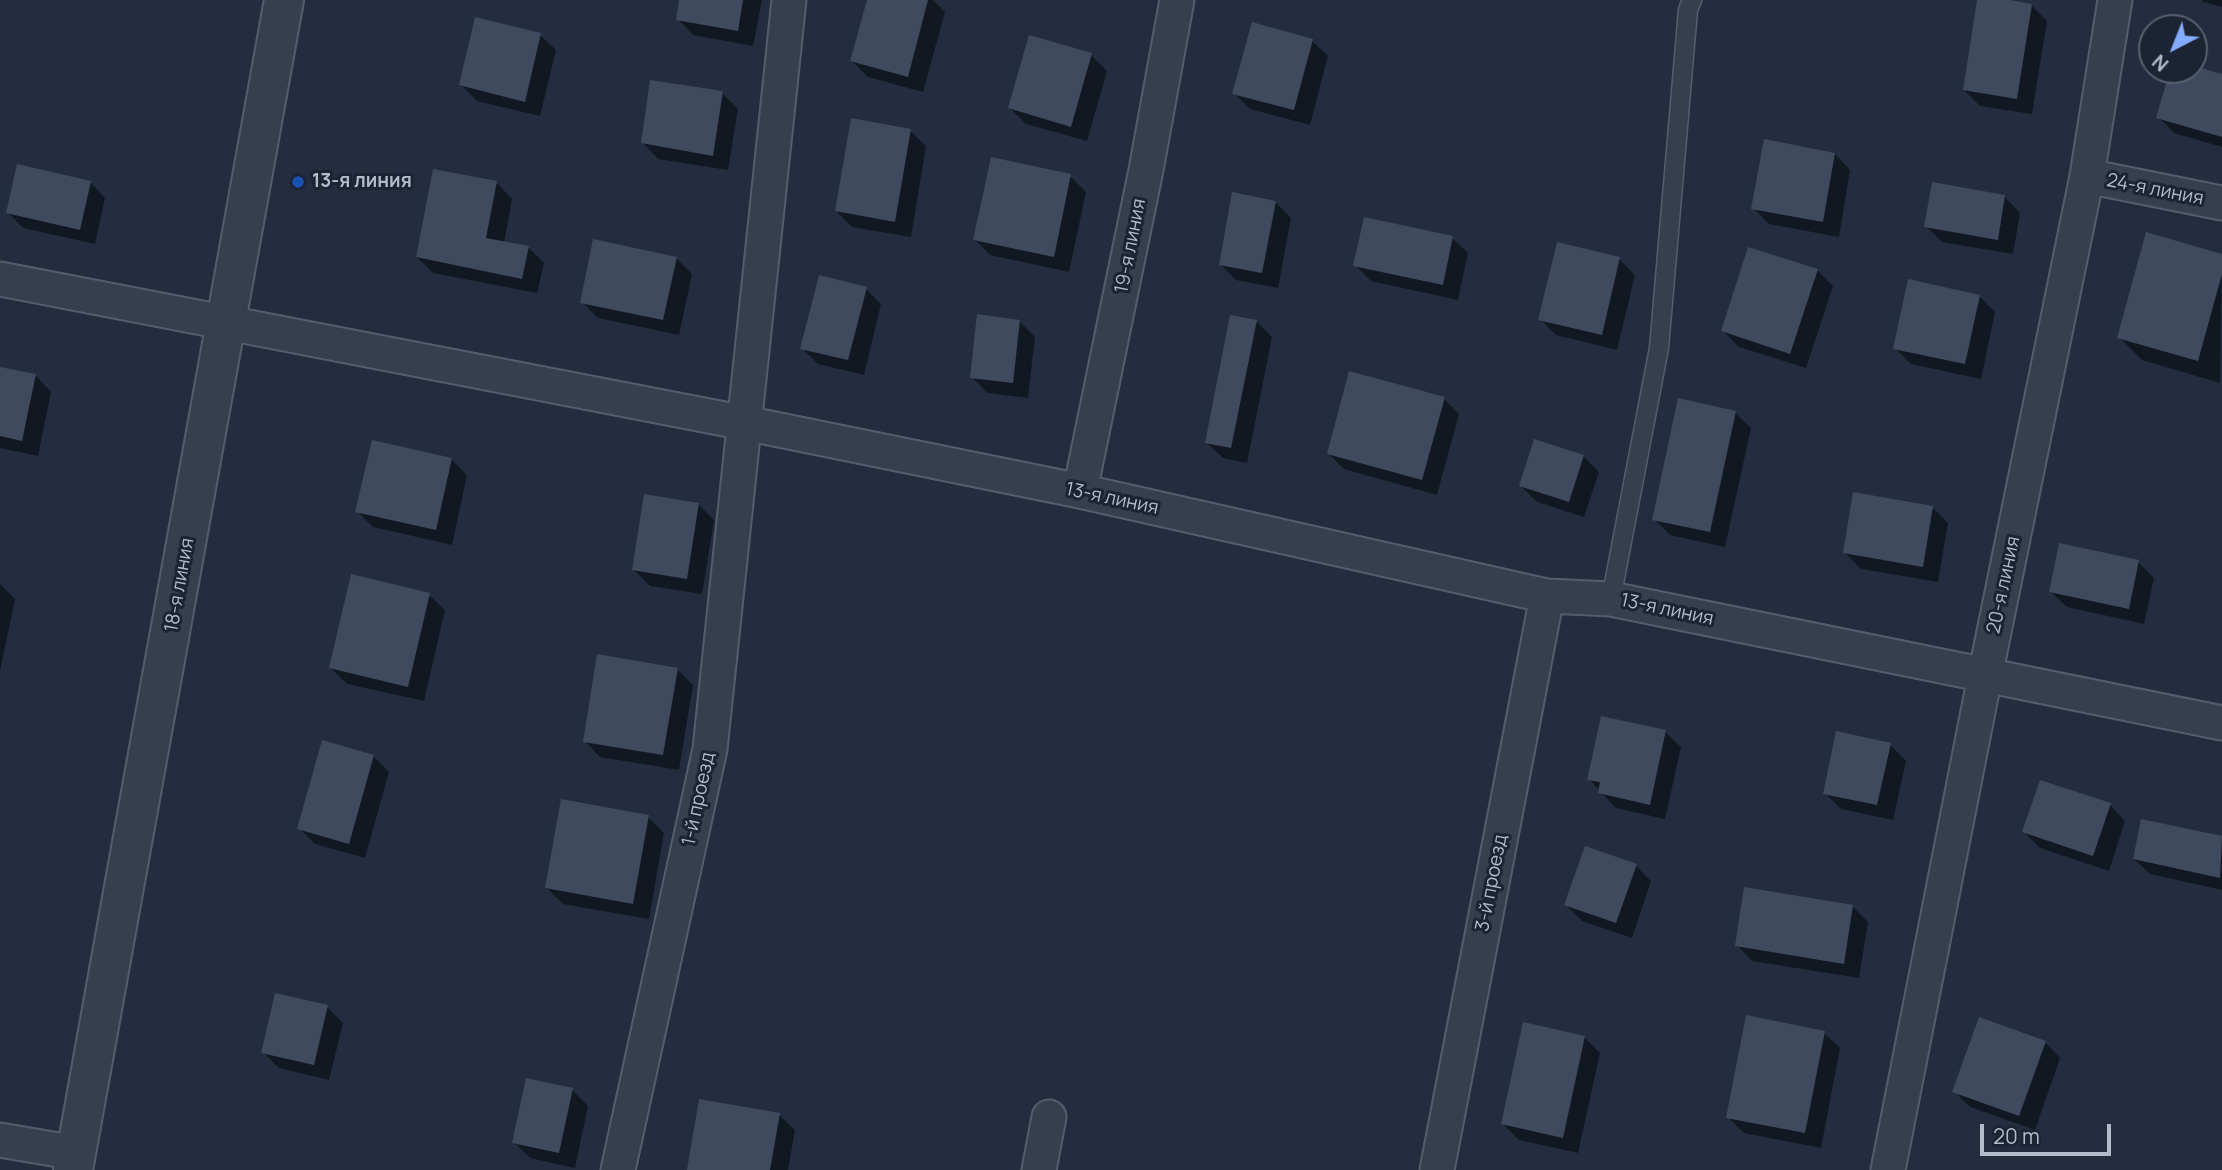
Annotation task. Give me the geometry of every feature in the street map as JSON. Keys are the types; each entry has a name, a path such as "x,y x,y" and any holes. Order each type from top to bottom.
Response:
{"street":[{"name":"18-я линия","path":"75,1162 284,0"},
{"name":"1-й проезд","path":"618,1170 710,749 789,0"},
{"name":"19-я линия","path":"1080,491 1146,170 1177,0"},
{"name":"20-я линия","path":"1888,1170 2087,176 2115,0"},
{"name":"24-я линия","path":"2087,176 2222,203"},
{"name":"13-я линия","path":"0,279 1080,491 1547,596 1611,599 2222,723"},
{"name":"3-й проезд","path":"1437,1170 1547,596"},
{"path":"1039,1170 1049,1117"},
{"path":"0,1140 75,1162"}],"lane":[{"path":"1611,599 1659,348 1688,10 1692,0"}],"building":[{"path":"679,0 743,0 738,31 676,20"},
{"path":"867,0 928,0 908,77 850,61"},
{"path":"1977,0 2010,0 2032,4 2017,99 1963,90"},
{"path":"475,17 541,33 525,102 459,85"},
{"path":"1252,22 1313,39 1294,110 1232,94"},
{"path":"1029,35 1092,53 1071,127 1008,108"},
{"path":"2208,70 2222,74 2222,137 2156,118 2166,84 2208,84"},
{"path":"650,80 723,91 713,156 641,143"},
{"path":"851,118 911,129 895,222 835,211"},
{"path":"1764,139 1835,153 1823,222 1751,209"},
{"path":"991,157 1071,174 1054,257 973,240"},
{"path":"17,164 91,181 80,230 6,213"},
{"path":"433,169 497,181 486,238 529,246 522,279 416,257"},
{"path":"1932,182 2005,195 1998,240 1924,227"},
{"path":"1232,192 1276,201 1262,273 1219,265"},
{"path":"1364,217 1453,236 1443,285 1353,266"},
{"path":"2146,232 2222,254 2222,274 2198,361 2117,338"},
{"path":"593,239 677,257 663,320 580,303"},
{"path":"1557,242 1620,257 1602,335 1538,320"},
{"path":"1748,247 1818,269 1790,354 1721,331"},
{"path":"819,275 867,287 848,360 800,349"},
{"path":"1908,279 1980,295 1965,364 1893,349"},
{"path":"977,314 1020,320 1013,383 970,378"},
{"path":"1230,315 1257,320 1231,448 1205,443"},
{"path":"0,367 36,374 22,441 0,436"},
{"path":"1349,371 1445,397 1422,480 1327,454"},
{"path":"1678,398 1736,411 1710,532 1652,520"},
{"path":"1534,439 1584,455 1569,502 1519,486"},
{"path":"372,440 452,458 436,530 355,512"},
{"path":"1853,492 1933,506 1923,567 1843,553"},
{"path":"644,494 699,503 687,579 632,570"},
{"path":"2059,543 2139,560 2129,609 2049,592"},
{"path":"351,574 430,593 408,687 329,668"},
{"path":"597,654 678,668 663,755 583,742"},
{"path":"1601,716 1666,730 1650,805 1598,793 1600,782 1587,780"},
{"path":"1836,731 1891,743 1877,805 1823,794"},
{"path":"322,740 374,755 349,844 297,829"},
{"path":"2040,780 2111,803 2093,856 2022,832"},
{"path":"561,799 649,815 633,904 545,888"},
{"path":"2141,819 2222,836 2220,878 2133,859"},
{"path":"1585,846 1637,864 1616,923 1564,905"},
{"path":"1744,887 1853,905 1844,964 1735,946"},
{"path":"275,993 328,1005 314,1065 261,1053"},
{"path":"1746,1015 1825,1031 1805,1133 1726,1118"},
{"path":"1979,1017 2046,1041 2019,1116 1952,1092"},
{"path":"1523,1022 1585,1036 1563,1138 1501,1124"},
{"path":"526,1078 573,1088 559,1153 512,1143"},
{"path":"699,1099 780,1113 770,1170 687,1170"}],"place":[{"name":"13-я линия","path":"298,182"}]}
